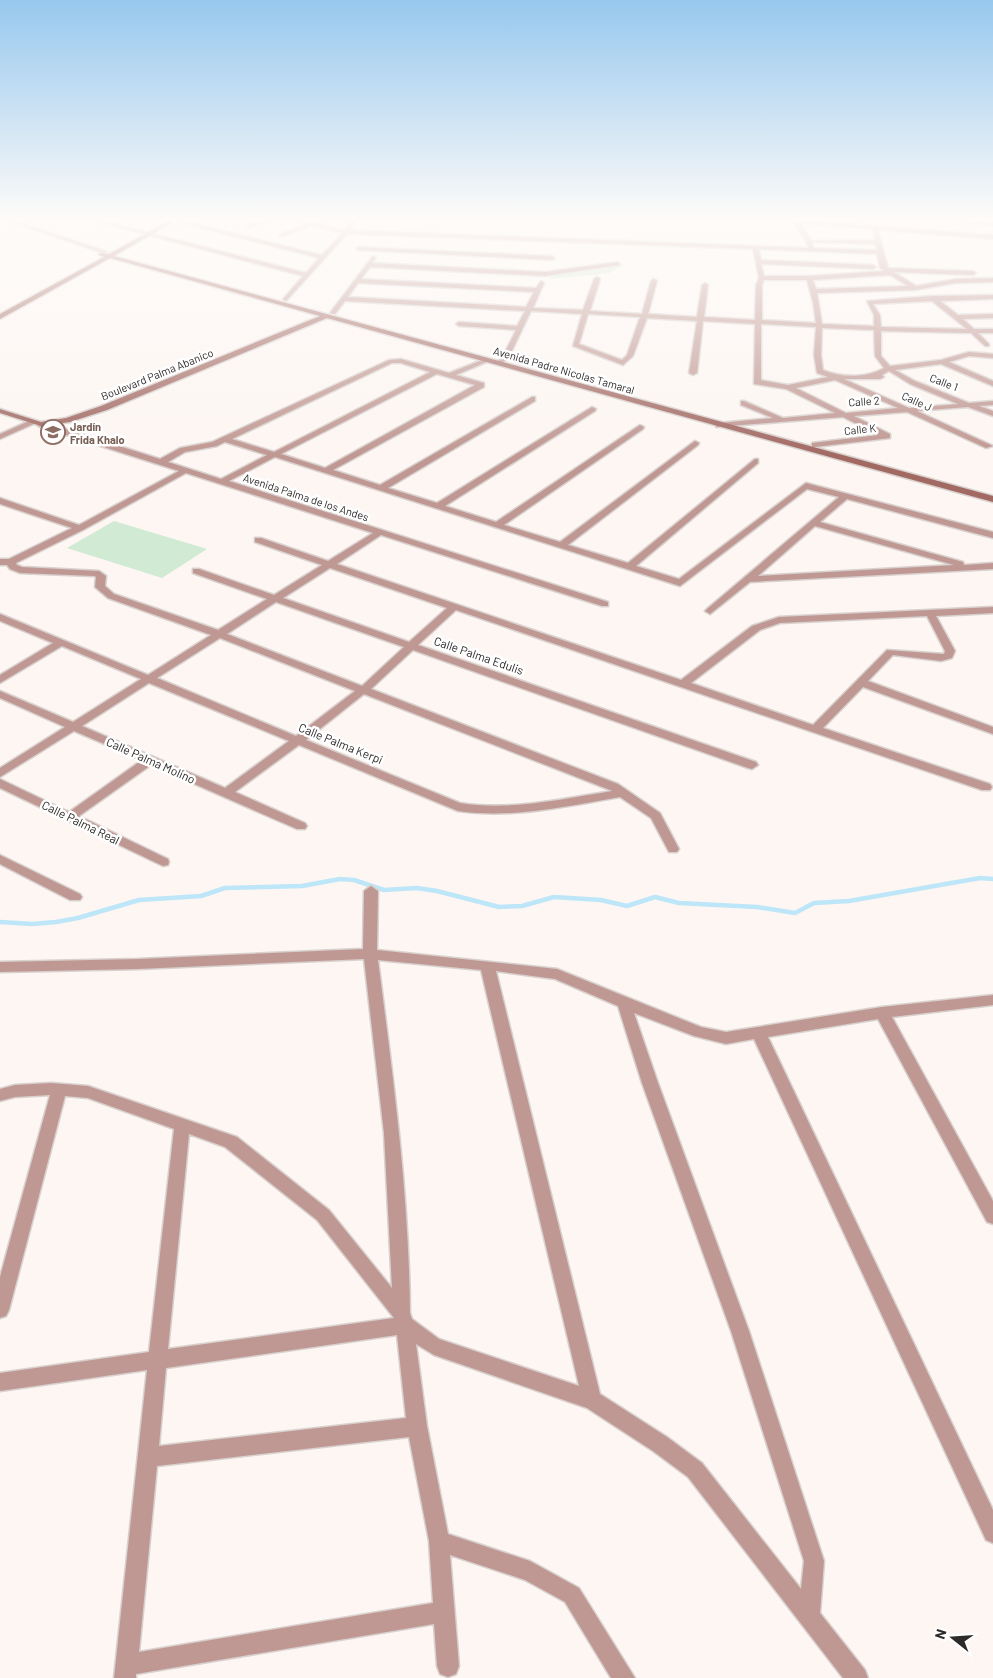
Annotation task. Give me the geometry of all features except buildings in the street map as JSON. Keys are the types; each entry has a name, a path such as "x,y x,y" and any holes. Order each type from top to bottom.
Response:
{"street":[{"path":"0,310 21,299"},
{"path":"0,317 30,299"},
{"name":"Avenida Padre Nicolas Tamaral","path":"276,299 505,359 993,492"},
{"name":"Avenida Padre Nicolas Tamaral","path":"287,299 330,314 487,360 993,499"},
{"path":"330,314 345,299"},
{"path":"351,299 879,329 993,331"},
{"path":"498,363 505,359 534,299"},
{"path":"591,299 574,345 622,363 630,356 650,299"},
{"path":"693,373 703,299"},
{"path":"759,299 760,322"},
{"path":"816,299 819,325"},
{"name":"Calle 1","path":"923,299 870,301 877,315 879,329 878,356 898,376 993,414"},
{"path":"933,299 957,317 987,345"},
{"name":"Boulevard Palma Abanico","path":"0,436 37,423 67,420 104,408 330,314"},
{"path":"957,317 993,316"},
{"name":"Calle K","path":"760,322 757,382 759,384 788,388 844,413 887,436 815,445"},
{"path":"459,324 521,328"},
{"name":"Calle J","path":"819,325 820,371 989,446"},
{"path":"873,377 890,368 942,362 968,354 993,356"},
{"path":"450,374 487,360"},
{"path":"161,462 183,450 214,444 391,361 402,361 450,374 481,385 326,471"},
{"path":"942,362 993,384"},
{"path":"221,482 437,371"},
{"path":"788,388 836,378 898,376"},
{"path":"382,488 532,398"},
{"path":"744,403 781,419"},
{"name":"Calle 2","path":"719,425 844,413 993,403"},
{"path":"438,506 592,409"},
{"name":"Avenida Palma de los Andes","path":"0,412 604,604"},
{"path":"0,430 24,419"},
{"path":"498,525 640,427"},
{"path":"225,439 680,583 806,486 993,535"},
{"path":"562,546 694,443"},
{"path":"629,567 755,461"},
{"path":"0,562 12,562 80,528 186,470"},
{"path":"710,611 846,496"},
{"path":"0,501 80,528"},
{"path":"814,523 972,567"},
{"path":"0,773 380,532"},
{"path":"258,540 986,787"},
{"path":"12,562 13,567 20,570 96,573 101,576 100,588 104,593 220,634 614,787 656,816 673,849"},
{"path":"747,579 993,566"},
{"name":"Calle Palma Edulis","path":"196,572 273,600 411,645 752,765"},
{"path":"226,793 362,690 454,607"},
{"path":"684,684 756,628 779,620 993,610"},
{"path":"815,729 891,652 941,658 948,656 950,651 948,644 930,613"},
{"name":"Calle Palma Kerpi","path":"0,617 468,810 548,805 622,793"},
{"path":"0,680 60,643"},
{"path":"860,682 993,731"},
{"name":"Calle Palma Molino","path":"0,694 302,826"},
{"path":"70,817 150,760"},
{"name":"Calle Palma Real","path":"0,783 163,862"},
{"path":"0,859 75,898"},
{"path":"371,891 370,954 392,1132 403,1319 416,1426 439,1541 448,1666"},
{"path":"0,967 138,964 370,954 487,965 557,974 624,1003 712,1036 726,1038 882,1013 993,1000"},
{"path":"487,965 592,1400"},
{"path":"624,1003 650,1083 740,1331 814,1561 809,1616"},
{"path":"882,1013 993,1217"},
{"path":"759,1033 993,1534"},
{"path":"5,1091 59,1090 88,1092 231,1142 322,1215 403,1319 434,1346 592,1400 660,1444 695,1470 857,1678"},
{"path":"0,1310 59,1090"},
{"path":"182,1124 126,1672 444,1612"},
{"path":"0,1382 159,1360 403,1319"},
{"path":"148,1457 416,1426"},
{"path":"439,1541 530,1571 572,1595 624,1678"}],"green space":[{"path":"114,521 207,549 162,578 67,548"}],"waterway":[{"path":"0,922 32,924 56,922 78,918 139,900 201,896 225,888 302,886 340,879 354,880 384,890 417,888 437,891 499,907 522,906 554,897 601,900 627,906 655,897 679,903 757,907 795,913 814,903 849,901 980,878 993,879"}],"place":[{"name":"Jardín Frida Khalo","path":"53,432"}]}
